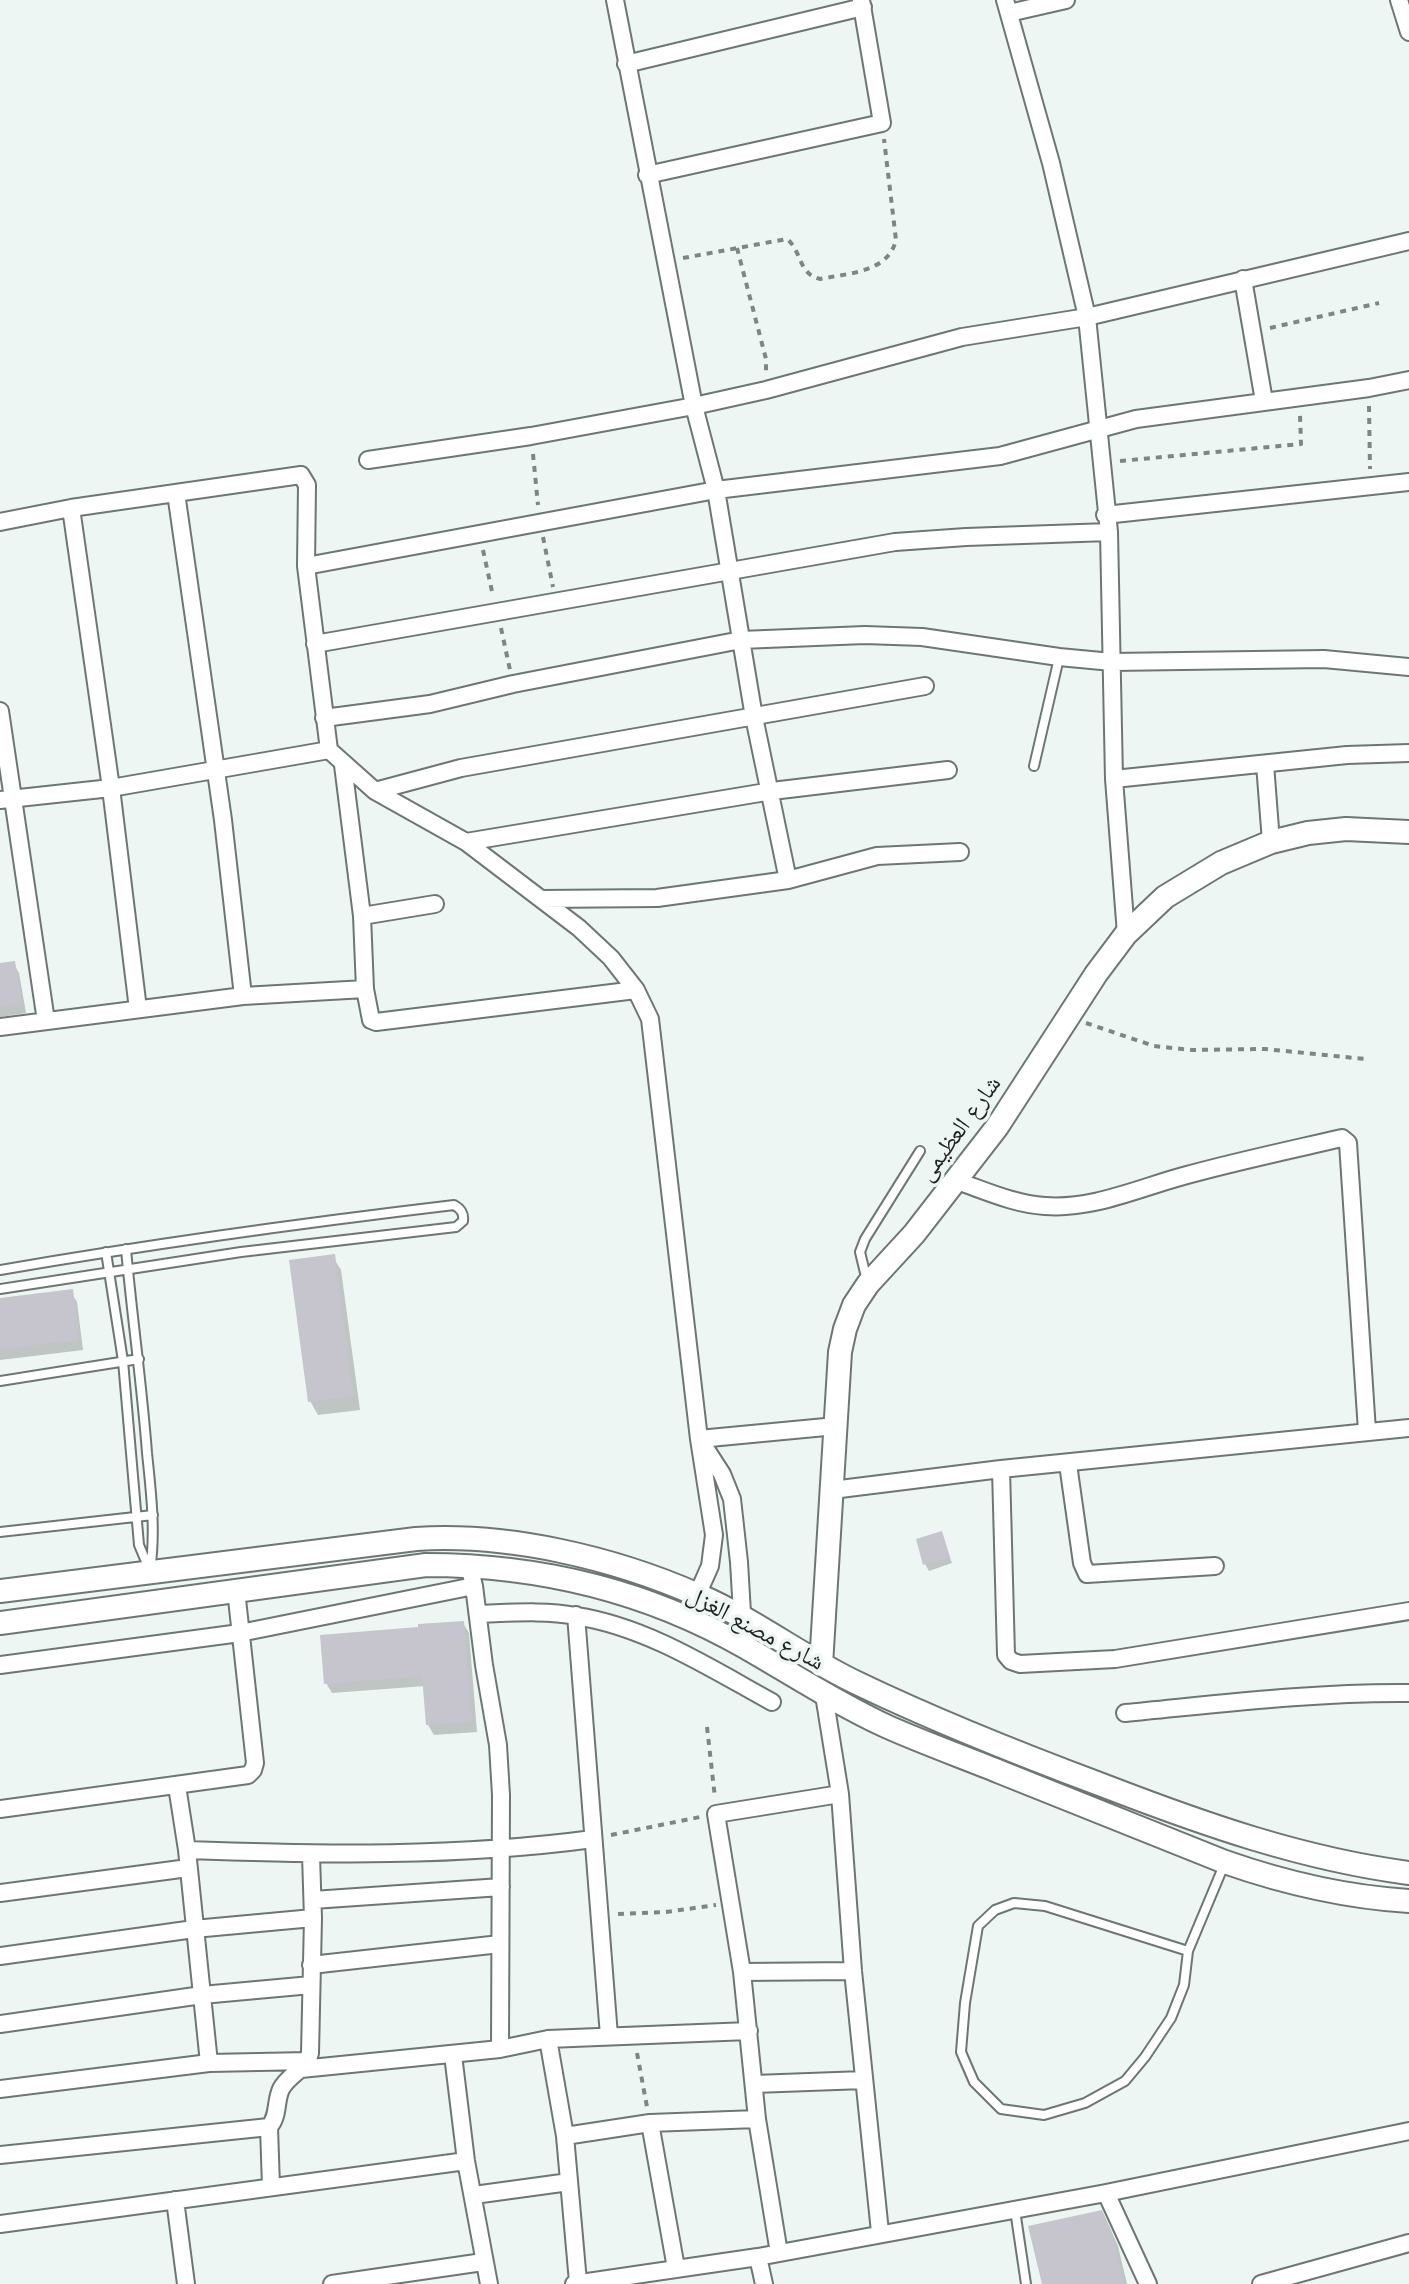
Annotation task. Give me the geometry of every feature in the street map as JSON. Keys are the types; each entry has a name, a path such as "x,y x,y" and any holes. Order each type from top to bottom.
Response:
{"street":[{"path":"615,0 694,406 716,490 754,717 772,791 788,880"},
{"path":"1066,0 1007,6 1051,163 1087,317 1109,532 1114,779 1126,934"},
{"path":"1399,0 1409,32"},
{"path":"626,64 862,4 882,123 647,175"},
{"path":"368,460 531,436 694,406 766,390 962,337 1087,317 1409,241"},
{"path":"1243,279 1264,401"},
{"path":"306,566 716,490 1000,456 1136,419 1409,380"},
{"path":"0,522 71,508 301,475 307,485 306,566 329,750 375,791 466,842 579,928 611,958 636,990 650,1019 699,1439 714,1535 710,1566 687,1618"},
{"path":"1105,515 1409,482"},
{"path":"176,493 243,996"},
{"path":"71,508 111,788 138,1009"},
{"path":"315,644 895,542 1109,532"},
{"path":"324,718 430,704 513,684 741,640 865,635 922,637 1112,662 1324,659 1409,667"},
{"path":"375,791 461,768 925,686"},
{"path":"0,711 7,799 46,1021"},
{"path":"7,799 111,788 329,750"},
{"path":"1114,779 1347,755 1409,753"},
{"path":"1265,764 1271,842"},
{"path":"343,765 362,916 365,989 369,1015 376,1022 636,990"},
{"path":"466,842 772,791 948,770"},
{"name":"شارع العظيمى","path":"821,1665 840,1352 854,1305 868,1284 957,1181 997,1127 1126,934 1165,897 1221,863 1271,842 1308,833 1346,829 1409,832"},
{"path":"541,899 657,898 788,880 877,856 960,852"},
{"path":"362,916 435,904"},
{"path":"0,1027 243,996 365,989"},
{"path":"957,1181 1016,1202 1073,1206 1185,1175 1346,1139 1367,1431"},
{"path":"699,1439 836,1426"},
{"path":"832,1490 1001,1469 1409,1428"},
{"path":"699,1439 722,1474 732,1499 744,1647"},
{"path":"1068,1464 1082,1563 1087,1574 1215,1566"},
{"path":"1001,1469 1006,1655 1011,1661 1020,1664 1115,1659 1409,1611"},
{"name":"شارع مصنع الغزل","path":"0,1591 454,1536 498,1539 541,1547 641,1573 698,1595 821,1665 1009,1749 1236,1834 1323,1859 1409,1873"},
{"name":"شارع مصنع الغزل","path":"0,1623 426,1565 472,1576 522,1570 575,1579 687,1618 744,1647 824,1695 891,1728 1225,1862 1276,1880 1326,1892 1409,1901"},
{"path":"150,1571 154,1601"},
{"path":"0,1665 240,1633 472,1576 498,1745 500,2049"},
{"path":"0,1809 248,1775 255,1763 236,1590"},
{"path":"478,1614 576,1615 612,1624 671,1647 772,1702"},
{"path":"576,1615 609,2036"},
{"path":"1125,1713 1278,1699 1409,1693"},
{"path":"824,1695 840,1794 853,1971 880,2232"},
{"path":"177,1786 187,1850 209,2063"},
{"path":"779,2253 757,2119 742,1972 716,1814 840,1794"},
{"path":"1225,1862 1236,1834"},
{"path":"187,1850 311,1855 500,1849 593,1839"},
{"path":"271,2187 269,2127 274,2120 282,2087 305,2065 313,1918 311,1855"},
{"path":"0,1893 188,1868"},
{"path":"313,1900 501,1887"},
{"path":"0,1956 194,1929 313,1918"},
{"path":"311,1965 500,1944"},
{"path":"742,1972 853,1971"},
{"path":"0,2024 202,1995 311,1985"},
{"path":"0,2089 209,2063 305,2065 453,2055 548,2039 749,2031"},
{"path":"548,2039 565,2136 576,2283 758,2257 880,2232 1106,2193 1409,2131"},
{"path":"453,2055 466,2161 489,2284"},
{"path":"754,2084 864,2080"},
{"path":"565,2136 650,2123 757,2119"},
{"path":"650,2123 676,2268"},
{"path":"0,2155 269,2127"},
{"path":"0,2224 466,2161"},
{"path":"474,2195 569,2182"},
{"path":"1106,2193 1148,2284"},
{"path":"175,2200 186,2284"},
{"path":"1261,2284 1409,2243"},
{"path":"758,2257 764,2284"},
{"path":"332,2284 483,2262"}],"lane":[{"path":"1034,766 1059,657"},
{"path":"868,1284 860,1252 865,1239 920,1151"},
{"path":"0,1270 310,1222 454,1205 464,1215 463,1221 456,1227 316,1242 0,1289"},
{"path":"126,1249 153,1515 154,1544 150,1571"},
{"path":"106,1252 123,1361 139,1545 150,1571"},
{"path":"0,1381 139,1359"},
{"path":"0,1532 153,1515"},
{"path":"1188,1951 1045,1906 1014,1903 995,1910 978,1926 965,2003 961,2052 974,2082 1001,2109 1044,2115 1085,2103 1125,2081 1171,2018 1184,1985 1188,1951 1225,1862"},
{"path":"1015,2210 1026,2284"}],"path":[{"path":"665,262 787,239 794,245 803,269 820,279 874,267 886,260 894,251 896,240 882,123"},
{"path":"737,248 766,359 766,390"},
{"path":"1252,332 1379,303"},
{"path":"1369,388 1370,486"},
{"path":"1103,462 1301,444 1300,397"},
{"path":"531,436 539,521 555,601"},
{"path":"479,534 513,684"},
{"path":"1069,1017 1154,1046 1192,1050 1265,1049 1365,1059"},
{"path":"593,1839 716,1814 707,1727"},
{"path":"599,1915 666,1912 729,1903"},
{"path":"633,2035 650,2123"}],"building":[{"path":"15,961 22,1003 0,1007 0,963"},
{"path":"335,1254 353,1396 308,1402 289,1260"},
{"path":"73,1289 79,1340 0,1349 0,1298"},
{"path":"942,1531 950,1557 923,1565 916,1539"},
{"path":"464,1621 472,1722 426,1725 422,1676 324,1684 320,1635"},
{"path":"1102,2210 1111,2230 1124,2284 1042,2284 1028,2226"}]}
